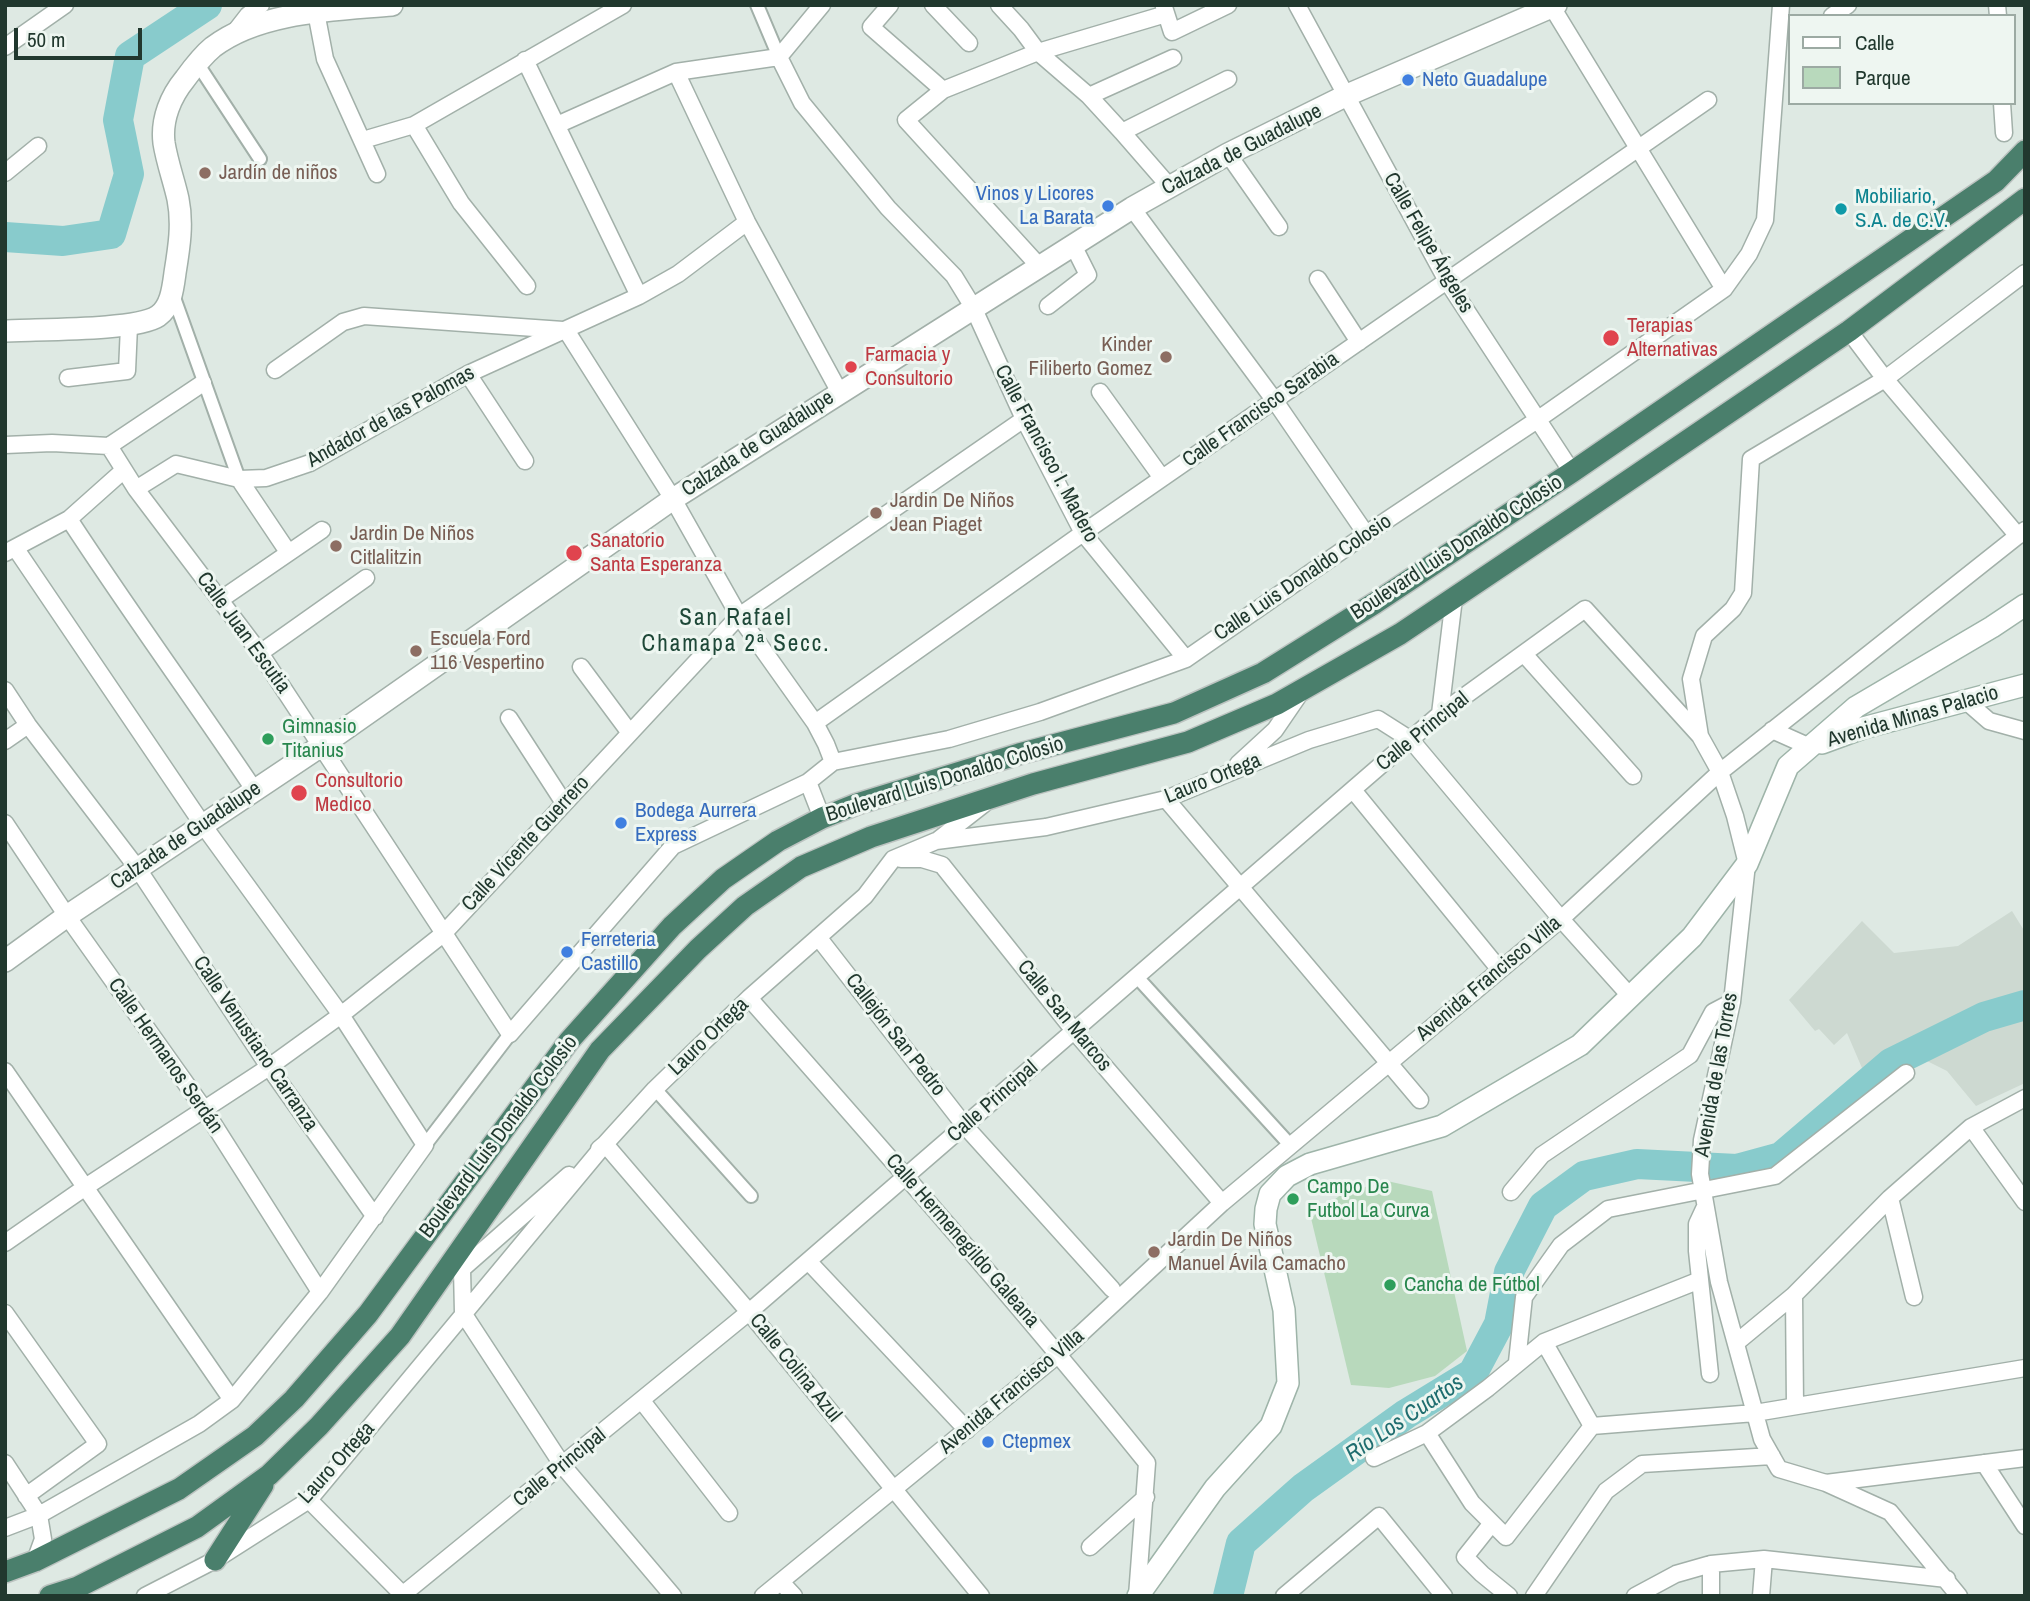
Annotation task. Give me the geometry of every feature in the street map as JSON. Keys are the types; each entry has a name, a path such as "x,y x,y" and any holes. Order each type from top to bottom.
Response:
{"highway":[{"name":"Boulevard Luis Donaldo Colosio","path":"5,1572 35,1561 179,1489 255,1436 294,1399 368,1314 569,1041 672,926 723,880 778,841 822,818 857,804 1019,754 1174,713 1264,673 1572,472 1996,181 2025,151"},
{"name":"Boulevard Luis Donaldo Colosio","path":"50,1596 78,1587 197,1527 269,1475 400,1336 600,1050 698,949 746,906 801,867 871,837 1033,784 1188,742 1303,690 1400,634 1849,331 2025,199"},
{"path":"215,1560 269,1475"}],"street":[{"path":"5,47 65,5"},
{"path":"233,35 248,15 261,5"},
{"path":"5,331 129,326 158,316 166,307 172,292 180,244 180,218 164,142 168,105 177,88 197,62 213,47 233,35 286,17 392,5"},
{"path":"363,140 414,125 622,5"},
{"path":"757,5 779,57"},
{"path":"557,125 676,72 779,57 822,5"},
{"path":"890,5 871,27 943,90"},
{"path":"933,5 969,43"},
{"path":"999,5 1038,52 1089,96 1169,186"},
{"path":"1039,266 906,120 943,90 1038,52 1165,10 1172,32 1228,5"},
{"name":"Calle Felipe Ángeles","path":"1297,5 1447,281 1572,472"},
{"path":"1554,6 1724,289 1749,254 1765,220 1783,49 1781,5"},
{"name":"Calzada de Guadalupe","path":"5,961 67,916 321,746 673,499 839,391 1132,208 1228,154 1345,96 1554,6"},
{"path":"316,12 325,59 377,174"},
{"name":"Calle Francisco I. Madero","path":"779,57 802,103 888,208 954,276 973,307 1024,419 1083,533 1186,659"},
{"path":"1089,96 1173,58"},
{"path":"525,60 639,296"},
{"path":"197,62 260,159"},
{"path":"676,72 747,222 839,391"},
{"path":"1122,132 1228,79"},
{"name":"Calle Francisco Sarabia","path":"815,723 1083,533 1708,100"},
{"path":"2002,105 2004,133"},
{"path":"414,125 461,203 527,286"},
{"path":"5,173 38,146"},
{"path":"1228,154 1279,227"},
{"path":"1132,208 1275,401 1366,534"},
{"name":"Andador de las Palomas","path":"136,489 176,464 239,479 266,478 310,463 468,374 639,296 678,274 747,222"},
{"path":"1048,306 1087,275 1073,245"},
{"path":"1700,736 1692,679 1704,636 1733,609 1744,593 1751,459 1885,379 2025,273"},
{"path":"1318,279 1359,342"},
{"name":"Calle Luis Donaldo Colosio","path":"833,762 949,739 1040,712 1186,659 1724,289"},
{"path":"172,292 239,479 288,552"},
{"path":"5,1528 39,1515 199,1424 232,1400 320,1292 425,1145 510,1034 673,846 808,782 833,762 815,723 739,616 673,499 566,330 363,316 343,322 275,370"},
{"path":"68,378 127,371 129,326"},
{"path":"1849,331 1885,379 2021,533"},
{"path":"468,374 525,461"},
{"path":"5,445 52,443 109,446 203,383"},
{"path":"1100,391 1162,478"},
{"name":"Calle Vicente Guerrero","path":"5,1243 269,1067 341,1015 443,933 739,616 1024,419"},
{"name":"Calle Juan Escutia","path":"109,446 136,489 260,653 510,1034"},
{"path":"124,470 69,519 11,551 203,825 341,1015 425,1145"},
{"path":"69,519 255,791"},
{"path":"220,600 322,530"},
{"name":"Avenida Francisco Villa","path":"763,1596 1059,1354 1222,1203 1561,919 1720,772 2021,533"},
{"path":"260,653 366,578"},
{"path":"1440,715 1454,598"},
{"path":"1772,730 1810,747 1856,707 2025,605"},
{"name":"Calle Principal","path":"402,1595 749,1312 1440,715 1585,609 1700,736"},
{"path":"1524,654 1633,776"},
{"path":"580,667 630,733"},
{"name":"Avenida Minas Palacio","path":"1270,1194 1287,1176 1310,1164 1442,1126 1580,1045 1692,937 1747,864 1788,766 1810,747 1863,728 2025,685"},
{"name":"Calle Venustiano Carranza","path":"5,690 28,725 138,869 269,1067 376,1217"},
{"path":"1228,773 1275,730 1303,690"},
{"path":"1966,701 1989,721 2025,731"},
{"path":"509,718 564,803"},
{"name":"Lauro Ortega","path":"145,1596 215,1560 309,1500 605,1144 655,1089 749,998 865,896 893,859 936,841 1046,827 1166,799 1309,740 1378,719 1411,740"},
{"path":"5,741 28,725"},
{"name":"Avenida de las Torres","path":"1700,736 1720,772 1747,864 1732,1002 1702,1140 1701,1182 1715,1262 1762,1439 1772,1456"},
{"path":"1411,740 1561,919 1630,996"},
{"path":"808,782 822,818"},
{"path":"1353,790 1500,970"},
{"path":"936,841 993,797"},
{"path":"1166,799 1420,1100"},
{"name":"Calle Hermanos Serdán","path":"7,827 204,1109 320,1292"},
{"name":"Calle San Marcos","path":"893,859 922,859 942,865 1074,1032 1222,1203"},
{"name":"Callejón San Pedro","path":"818,937 965,1126 1112,1289"},
{"path":"1137,977 1291,1146"},
{"name":"Calle Hermenegildo Galeana","path":"749,998 1059,1354 1147,1464 1137,1596"},
{"path":"1511,1192 1542,1155 1690,1055 1713,1012 1732,1002"},
{"path":"5,1071 87,1186 232,1400"},
{"path":"1517,1363 1524,1297 1561,1245 1608,1209 1701,1182 1775,1176 1906,1073"},
{"path":"655,1089 751,1196"},
{"path":"1736,1343 1794,1295 1891,1198 1971,1127 2025,1098"},
{"path":"1971,1127 2025,1202"},
{"path":"605,1144 462,1269 463,1313 563,1466 673,1596"},
{"name":"Calle Colina Azul","path":"605,1144 749,1312 981,1596"},
{"path":"1137,1596 1215,1488 1272,1426 1288,1382 1284,1310 1265,1224 1270,1194 1252,1178"},
{"path":"1891,1198 1914,1297"},
{"path":"1705,1207 1697,1224 1697,1251 1710,1374"},
{"path":"808,1261 967,1430"},
{"path":"1374,1458 1427,1433 1544,1342 1700,1280"},
{"path":"1794,1295 1795,1406"},
{"path":"5,1313 98,1444 26,1496"},
{"path":"1544,1342 1592,1426"},
{"path":"1427,1433 1472,1503 1506,1537 1592,1426 1755,1413 2025,1368"},
{"path":"642,1401 729,1513"},
{"path":"1534,1596 1606,1491 1642,1464 1772,1456 1779,1469 1826,1483 1889,1511 1959,1596"},
{"path":"1826,1483 2025,1458"},
{"path":"5,1463 39,1515 43,1539 35,1561"},
{"path":"1984,1463 2025,1526"},
{"path":"1090,1547 1146,1497"},
{"path":"309,1500 402,1595"},
{"path":"1284,1596 1379,1517 1444,1596"},
{"path":"1492,1523 1465,1557 1510,1596"},
{"path":"1635,1596 1676,1574 1711,1564 1764,1559 1947,1580"},
{"path":"1760,1596 1764,1559"},
{"path":"1711,1564 1712,1596"},
{"path":"781,1582 794,1596"}],"shaded area":[{"path":"2012,911 2025,932 2025,1083 1976,1106 1947,1071 1911,1053 1865,1075 1847,1033 1834,1045 1819,1029 1815,1031 1789,1000 1862,921 1894,953 1958,946"}],"green space":[{"name":"Cancha de Fútbol","path":"1387,1181 1432,1191 1467,1351 1435,1376 1389,1388 1351,1385 1311,1218 1343,1193"}],"waterway":[{"path":"5,237 63,241 111,234 129,174 118,120 130,56 207,5"},
{"name":"Río Los Cuartos","path":"1228,1596 1241,1543 1303,1488 1406,1414 1473,1373 1499,1324 1509,1272 1543,1206 1584,1176 1637,1164 1737,1169 1781,1157 1891,1063 1984,1017 2025,1005"}],"place":[{"name":"Neto Guadalupe","path":"1408,80"},
{"name":"Jardín de niños","path":"205,173"},
{"name":"Vinos y Licores La Barata","path":"1108,206"},
{"name":"Mobiliario, S.A. de C.V.","path":"1841,209"},
{"name":"Terapias Alternativas","path":"1611,338"},
{"name":"Kinder Filiberto Gomez","path":"1166,357"},
{"name":"Farmacia y Consultorio","path":"851,367"},
{"name":"Jardin De Niños Jean Piaget","path":"876,513"},
{"name":"Jardin De Niños Citlalitzin","path":"336,546"},
{"name":"Sanatorio Santa Esperanza","path":"574,553"},
{"name":"Escuela Ford 116 Vespertino","path":"416,651"},
{"name":"Gimnasio Titanius","path":"268,739"},
{"name":"Consultorio Medico","path":"299,793"},
{"name":"Bodega Aurrera Express","path":"621,823"},
{"name":"Ferreteria Castillo","path":"567,952"},
{"name":"Campo De Futbol La Curva","path":"1293,1199"},
{"name":"Jardin De Niños Manuel Ávila Camacho","path":"1154,1252"},
{"name":"Cancha de Fútbol","path":"1390,1285"},
{"name":"Ctepmex","path":"988,1442"}],"district":[{"name":"San Rafael Chamapa 2ª Secc.","path":"736,632"}]}
